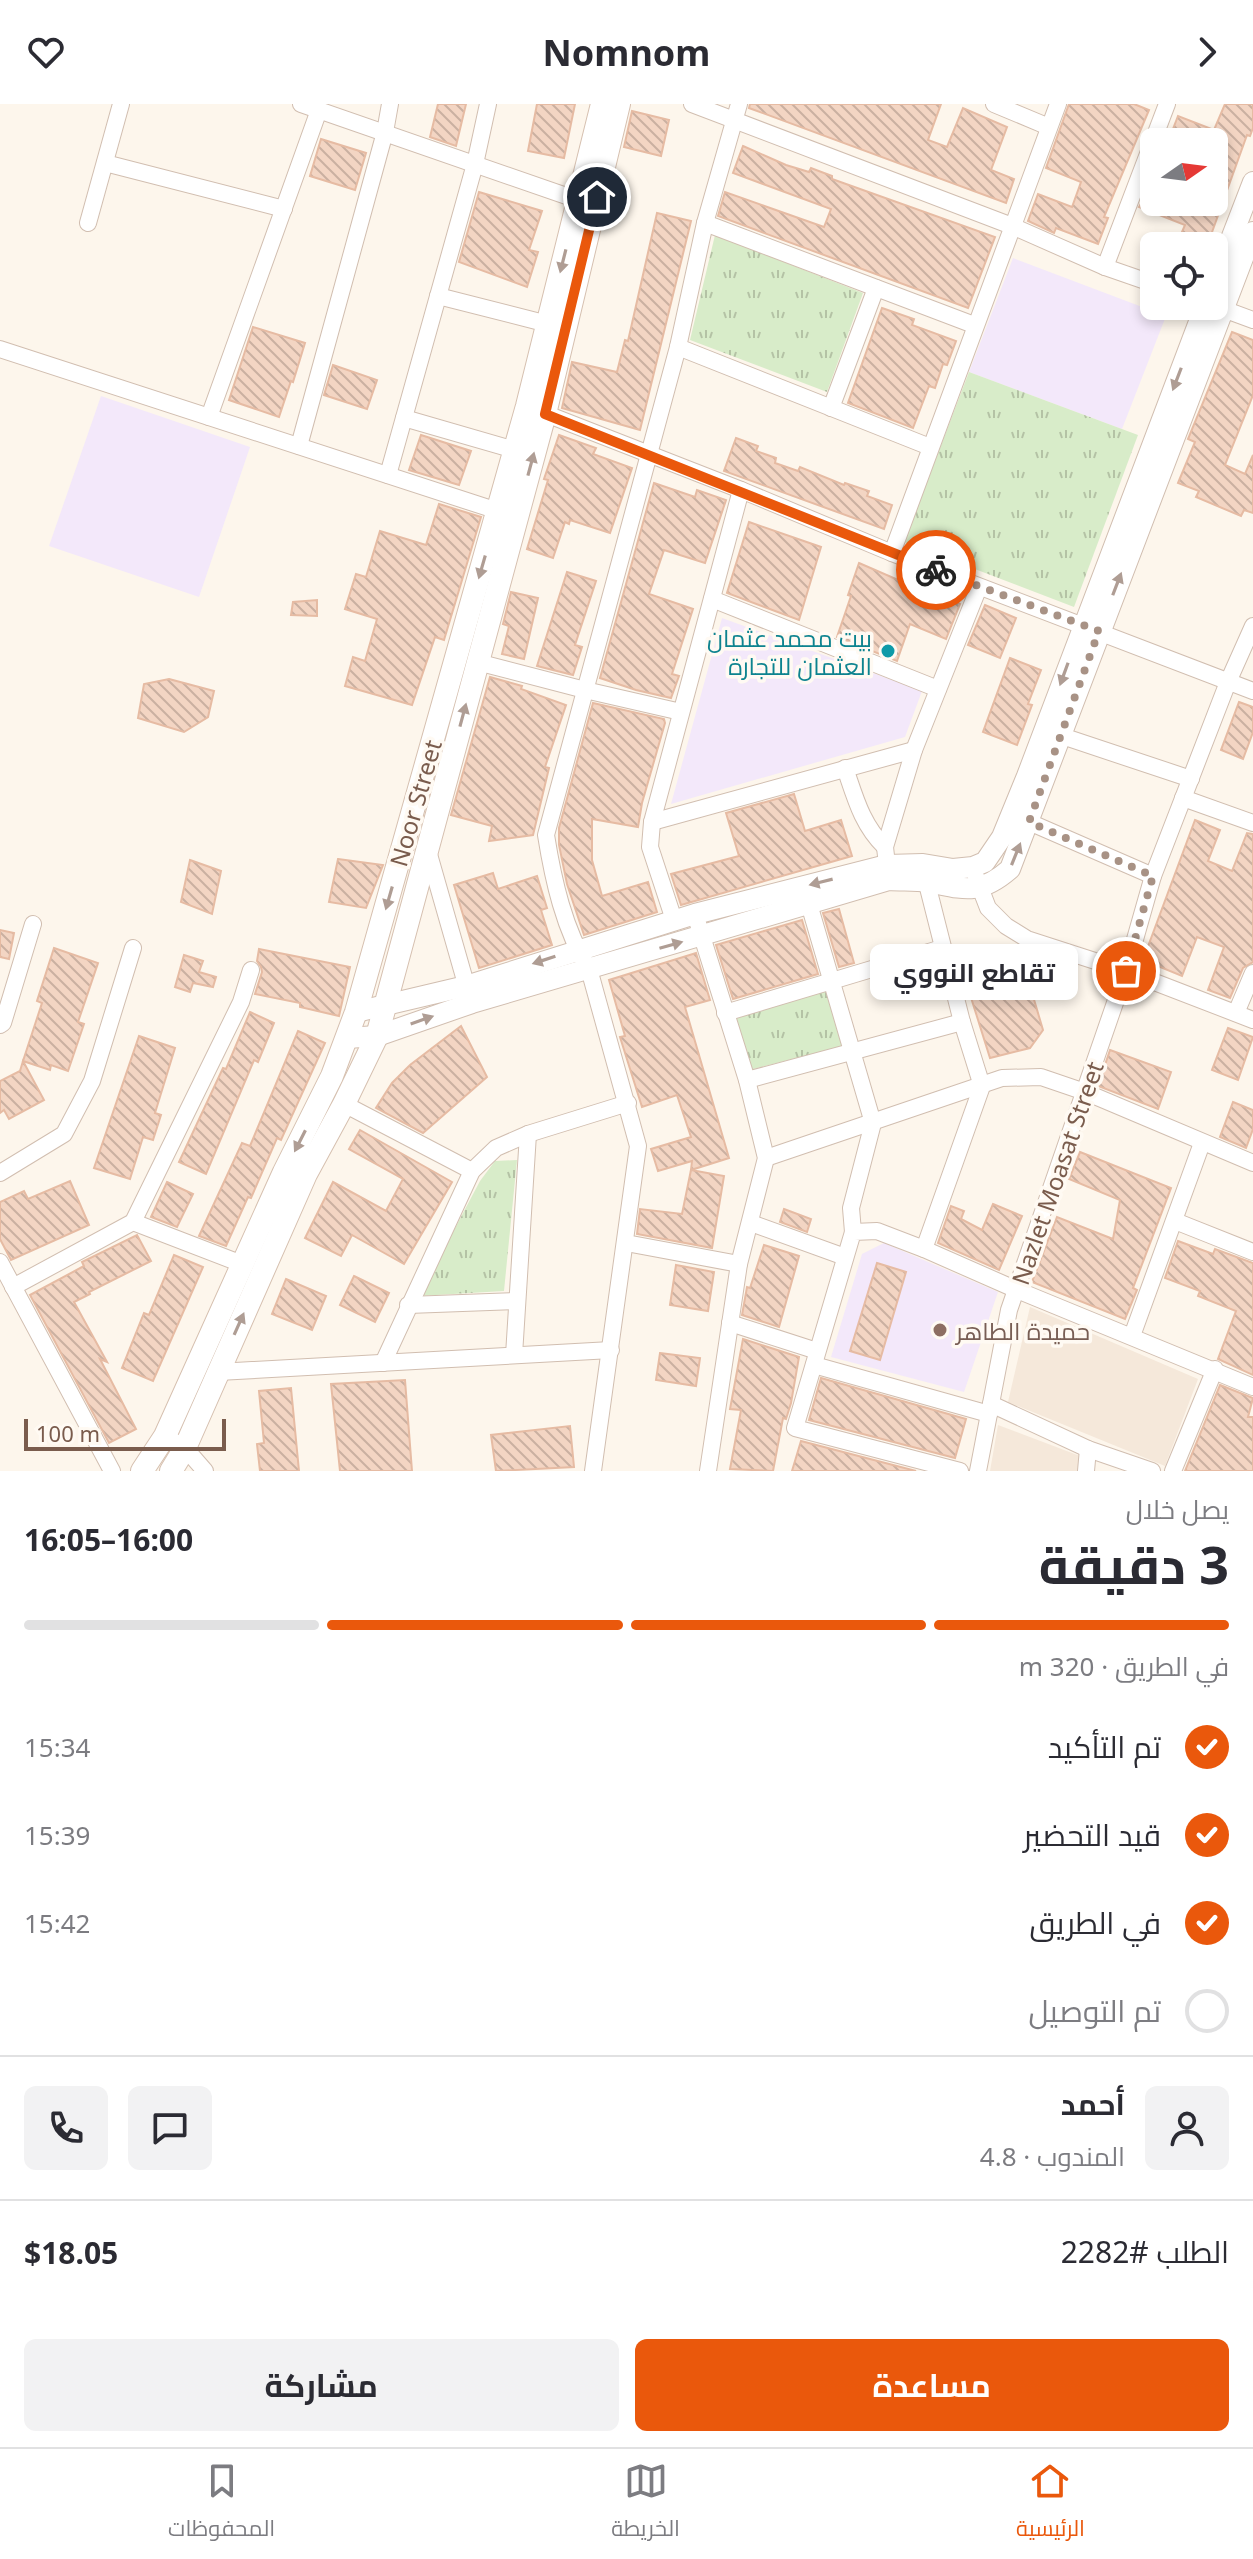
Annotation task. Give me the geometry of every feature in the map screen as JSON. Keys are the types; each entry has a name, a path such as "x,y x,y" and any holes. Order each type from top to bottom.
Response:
{"main road":[{"name":"Noor Street","path":"142,1471 165,1436 242,1264 332,1076 356,1012 515,450 536,410 548,324 602,104"},
{"name":"Noor Street","path":"171,1471 185,1448 306,1174 377,1036 477,662 536,410 619,104"}],"street":[{"path":"88,223 121,104"},
{"path":"301,104 578,200"},
{"path":"299,446 390,104"},
{"path":"388,475 475,164 488,104"},
{"path":"692,104 736,112 1140,279"},
{"path":"994,104 1049,127"},
{"path":"892,553 1058,104"},
{"path":"1105,267 1167,104"},
{"path":"209,417 319,110"},
{"path":"593,1471 638,1146 589,969 576,949 552,869 546,835 678,347 705,223 736,112"},
{"path":"105,163 284,209"},
{"path":"1228,247 1253,182"},
{"path":"705,223 974,325"},
{"path":"1228,280 1253,232"},
{"path":"831,408 876,288"},
{"path":"438,296 548,324"},
{"path":"1228,312 1253,320"},
{"path":"924,873 973,867 985,862 1002,837 1090,629 1209,320"},
{"path":"678,347 930,447"},
{"path":"0,349 498,511"},
{"path":"536,410 892,553 1253,691"},
{"path":"404,418 515,450"},
{"path":"674,920 650,847 652,822 741,490"},
{"path":"356,1012 469,994 589,969 809,904 887,864 914,750 979,587"},
{"path":"712,599 938,689"},
{"name":"Nazlet Moasat Street","path":"978,1471 1009,1310 1126,971 1153,876 1228,682 1253,626"},
{"path":"347,1038 377,1036 576,949 887,864 924,873 954,889 979,888 994,883 1010,869 1062,736 1090,629"},
{"path":"477,662 681,712"},
{"path":"1062,736 1191,779"},
{"path":"652,822 914,750"},
{"path":"845,768 861,815 887,864"},
{"path":"1183,798 1253,823"},
{"path":"1029,822 1153,876"},
{"path":"427,846 469,994"},
{"path":"973,867 988,908 1006,926 1027,939 1126,971 1253,1020"},
{"path":"924,873 962,1022 982,1086 924,1249"},
{"path":"809,904 873,1123 851,1208 853,1232 795,1428 960,1471"},
{"path":"695,914 747,1080 766,1158 739,1264 708,1471"},
{"path":"0,1025 33,924"},
{"path":"0,1173 64,1134 92,1081 133,948"},
{"path":"725,1013 942,948"},
{"path":"112,1471 5,1275 133,1222 241,1002 251,970"},
{"path":"1236,1013 1253,973"},
{"path":"747,1080 962,1022"},
{"path":"766,1158 1002,1078 1041,1077 1085,1092 1253,1163"},
{"path":"383,1363 472,1171 496,1148 528,1134 628,1103"},
{"path":"344,1104 472,1171"},
{"path":"514,1355 528,1134"},
{"path":"1132,1336 1202,1143"},
{"path":"1175,1221 1253,1252"},
{"path":"133,1222 242,1264"},
{"path":"751,1223 845,1257"},
{"path":"853,1232 877,1231 924,1249 1253,1387"},
{"path":"626,1243 739,1264"},
{"path":"408,1305 517,1301"},
{"path":"730,1323 816,1358 990,1409 1152,1471"},
{"path":"218,1372 611,1350"},
{"path":"1173,1471 1215,1369"},
{"path":"165,1436 185,1448 205,1471"},
{"path":"1086,1471 1088,1449"}],"shaded area":[{"path":"1013,258 1140,306 1140,320 1164,320 1122,429 969,372"},
{"path":"101,396 250,447 199,597 49,546"},
{"path":"722,618 922,691 905,737 671,804"},
{"path":"884,1243 998,1292 964,1392 831,1357 862,1254"},
{"path":"1030,1307 1198,1379 1165,1466 1008,1402"},
{"path":"998,1425 1080,1456 1079,1471 990,1471"}],"green space":[{"path":"715,235 863,293 827,392 690,340"},
{"path":"969,372 1138,435 1074,607 904,542"},
{"path":"825,990 843,1046 749,1070 733,1016"},
{"path":"517,1160 504,1291 419,1296 480,1181 495,1161"}],"building":[{"path":"438,104 466,104 456,146 430,137"},
{"path":"537,104 575,104 564,158 528,151"},
{"path":"750,104 941,104 928,140 947,147 963,108 1007,127 991,170 1014,179 1006,203 749,108"},
{"path":"1069,104 1134,104 1149,110 1104,217 1108,218 1098,244 1056,228 1054,233 1028,221 1038,194 1072,207 1081,182 1046,168"},
{"path":"1225,104 1253,104 1253,128 1250,136 1247,135 1228,188 1228,128 1215,128"},
{"path":"632,111 669,120 661,156 624,147"},
{"path":"1178,116 1209,128 1173,128"},
{"path":"321,139 366,153 355,190 310,176"},
{"path":"743,146 786,165 809,172 811,168 832,176 832,179 995,237 968,308 718,216 725,192 824,227 831,209 733,173"},
{"path":"479,192 542,211 529,250 538,252 527,287 459,262"},
{"path":"657,213 691,221 640,430 562,408 572,362 617,372 625,340 628,341"},
{"path":"1162,216 1218,216 1212,232 1182,232 1185,225"},
{"path":"882,308 914,319 912,325 956,341 947,365 943,364 935,388 929,386 913,428 848,403"},
{"path":"253,327 305,343 279,417 229,400"},
{"path":"1232,332 1253,340 1253,395 1225,465 1245,474 1253,455 1253,513 1244,510 1241,516 1196,497 1199,491 1178,483 1195,442 1188,439"},
{"path":"333,365 377,380 367,409 324,395"},
{"path":"421,435 471,451 459,485 409,470"},
{"path":"559,435 596,448 593,454 632,468 610,533 570,520 569,524 565,522 553,558 527,549 548,480 544,479"},
{"path":"736,438 758,446 756,451 776,458 775,463 798,471 800,467 844,485 869,491 867,496 892,505 884,529 724,471"},
{"path":"654,483 695,497 697,490 726,500 705,563 664,550 649,594 693,609 672,674 679,676 671,698 600,678"},
{"path":"439,504 481,517 444,640 435,637 412,705 345,686 353,657 365,661 377,619 345,609 356,574 366,577 380,531 426,545"},
{"path":"749,522 821,547 799,620 727,593"},
{"path":"859,563 960,604 946,639 910,624 897,661 837,637"},
{"path":"567,572 596,581 575,645 582,647 573,675 537,666"},
{"path":"511,592 538,598 524,659 502,654 509,626 503,624"},
{"path":"317,600 317,616 291,615 293,602"},
{"path":"985,605 1016,618 1000,658 968,645"},
{"path":"1010,658 1041,670 1017,745 983,732"},
{"path":"490,677 522,686 521,689 566,705 545,767 549,768 533,835 489,841 492,826 451,815"},
{"path":"169,679 214,691 208,717 184,732 138,718 144,684"},
{"path":"1239,702 1253,707 1253,732 1243,759 1221,750"},
{"path":"593,703 664,719 665,723 638,827 592,819 592,860 602,896 648,882 657,912 584,935 567,884 559,845 559,828"},
{"path":"794,794 805,831 841,820 852,856 681,905 671,874 739,856 726,813"},
{"path":"1195,820 1220,830 1208,861 1232,871 1247,833 1253,834 1253,962 1243,968 1230,998 1208,990 1224,947 1197,937 1182,976 1143,960"},
{"path":"338,859 383,865 366,908 329,902"},
{"path":"190,860 221,871 212,914 181,902"},
{"path":"493,873 498,889 537,876 547,908 541,910 552,945 479,968 454,885"},
{"path":"839,909 854,963 839,967 823,913"},
{"path":"802,920 818,974 733,999 716,945"},
{"path":"0,930 14,933 9,959 0,957"},
{"path":"54,948 98,963 78,1022 84,1024 68,1071 51,1065 50,1070 23,1061 42,1003 37,1001"},
{"path":"259,949 350,967 339,1016 300,1007 300,1003 255,994 262,972 257,961"},
{"path":"696,953 710,1000 685,1007 729,1158 691,1170 692,1161 658,1171 651,1149 691,1137 677,1095 642,1107 620,1037 625,1036 609,980"},
{"path":"184,955 203,961 199,972 216,977 213,987 193,983 190,992 175,987"},
{"path":"1012,980 1030,986 1043,1030 1030,1048 990,1058 968,988"},
{"path":"250,1012 274,1023 258,1062 254,1060 206,1174 179,1162 223,1068 226,1069"},
{"path":"461,1026 487,1077 423,1133 376,1108 392,1083 410,1065"},
{"path":"1228,1028 1253,1037 1238,1080 1212,1070"},
{"path":"298,1031 325,1043 281,1140 277,1138 226,1246 199,1236 242,1143 250,1146"},
{"path":"139,1036 175,1048 155,1113 161,1115 153,1140 143,1137 130,1179 94,1168"},
{"path":"1110,1050 1171,1072 1158,1109 1098,1086"},
{"path":"23,1061 44,1100 9,1119 4,1110 0,1113 0,1081 20,1071"},
{"path":"1233,1102 1253,1110 1253,1129 1246,1148 1220,1137"},
{"path":"360,1130 452,1182 404,1264 352,1235 341,1256 305,1238 333,1182 386,1211 403,1179 349,1149"},
{"path":"1080,1152 1171,1188 1133,1288 1137,1290 1125,1319 1032,1282 1057,1217 1113,1239 1120,1200 1069,1179"},
{"path":"691,1170 724,1176 712,1248 637,1234 640,1209 682,1214"},
{"path":"70,1181 89,1225 11,1260 0,1239 0,1202 24,1191 28,1199"},
{"path":"167,1182 193,1194 177,1227 151,1217"},
{"path":"993,1204 1022,1216 999,1270 938,1243 951,1206 964,1211 961,1219 982,1230"},
{"path":"784,1209 811,1219 807,1232 780,1222"},
{"path":"137,1235 151,1261 74,1302 107,1362 100,1359 136,1429 109,1443 30,1295 84,1266 82,1262"},
{"path":"1178,1241 1213,1254 1215,1249 1253,1263 1253,1375 1218,1359 1236,1311 1198,1296 1200,1291 1165,1278"},
{"path":"764,1245 799,1256 779,1327 742,1315 747,1287 750,1288"},
{"path":"174,1255 203,1267 153,1381 122,1368 144,1313 149,1315"},
{"path":"877,1263 906,1272 880,1360 850,1351"},
{"path":"676,1265 714,1272 708,1311 670,1305"},
{"path":"354,1276 389,1293 375,1322 340,1305"},
{"path":"286,1279 326,1296 312,1330 272,1314"},
{"path":"743,1339 799,1357 791,1403 786,1419 783,1418 773,1471 730,1469 741,1410 730,1409"},
{"path":"660,1353 700,1358 696,1386 656,1380"},
{"path":"821,1378 966,1419 955,1458 809,1420"},
{"path":"405,1380 412,1471 340,1471 331,1384"},
{"path":"1220,1385 1253,1398 1248,1417 1253,1417 1253,1471 1185,1471"},
{"path":"291,1388 299,1471 260,1471 257,1444 264,1443 259,1391"},
{"path":"570,1426 574,1467 496,1471 491,1435"},
{"path":"801,1441 916,1471 792,1471"}],"way so far":[{"path":"936,570 1099,631 1029,822 1153,876 1126,971"}],"place":[{"name":"بيت محمد عثمان العثمان للتجارة","path":"888,651"},
{"name":"تقاطع النووي","path":"1126,971"},
{"name":"حميدة الطاهر","path":"940,1330"}],"route":[{"path":"597,197 545,414 936,570"}]}
